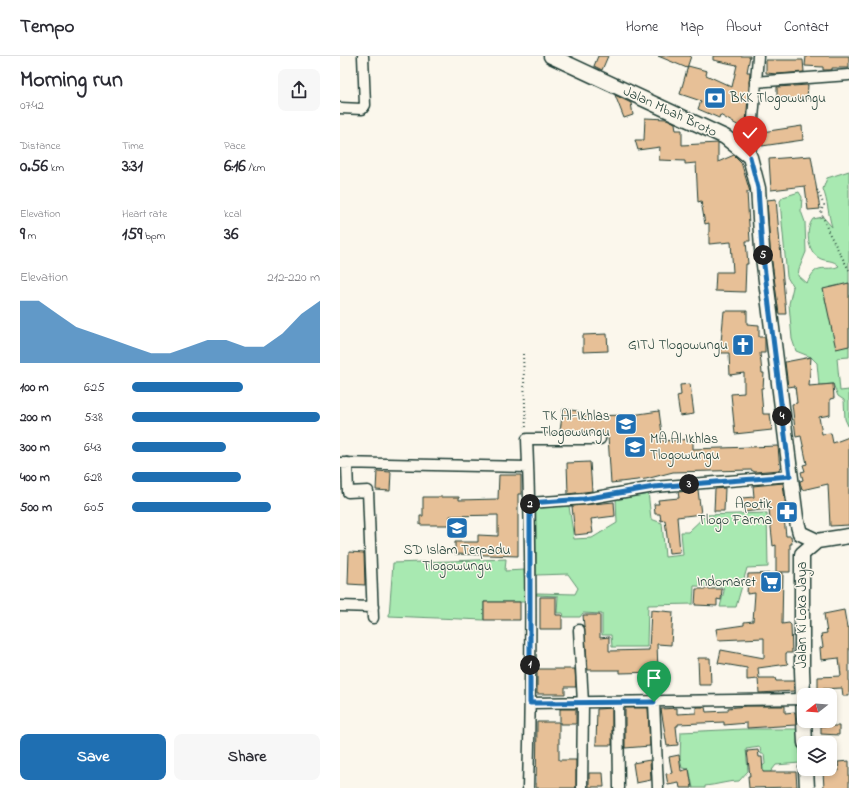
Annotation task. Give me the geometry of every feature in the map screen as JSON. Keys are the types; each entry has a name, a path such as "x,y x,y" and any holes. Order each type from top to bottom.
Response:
{"main road":[{"name":"Jalan Mbah Broto","path":"550,56 725,137 750,157"},
{"path":"750,157 758,188 762,249 790,476 802,554"},
{"path":"800,534 817,541 849,536"},
{"name":"Jalan Ki Loka Jaya","path":"803,688 802,554 817,541"},
{"path":"806,776 807,788"}],"street":[{"path":"340,108 362,109 365,105 363,56"},
{"path":"750,157 758,56"},
{"path":"755,82 849,75"},
{"path":"528,788 530,703 530,503 527,440 600,439"},
{"path":"373,618 368,491 344,492 344,463 528,467"},
{"path":"530,503 584,499 654,487 790,476"},
{"path":"340,606 373,607"},
{"path":"578,630 583,703 582,788"},
{"path":"530,703 797,699"},
{"path":"618,702 619,788"},
{"path":"654,702 658,788"}],"path":[{"path":"817,190 824,205 821,211 828,231 849,270"},
{"path":"523,354 527,440"}],"green space":[{"path":"849,171 849,357 837,358 840,391 849,390 849,428 845,419 844,400 838,396 833,384 819,385 817,363 811,357 796,351 792,339 789,304 793,287 787,277 780,201 783,197 799,192 802,197 801,211 805,222 806,252 799,269 798,276 806,283 817,270 839,266 834,262 819,258 815,255 808,240 808,234 810,223 813,219 823,217 832,227 823,189 827,178"},
{"path":"648,491 651,519 662,523 665,557 683,555 681,532 688,532 706,515 767,513 768,567 747,568 736,607 720,607 724,591 723,587 694,586 693,604 648,605 647,647 612,647 611,635 602,635 602,614 583,613 580,617 564,617 563,613 557,613 558,596 536,595 537,593 575,594 578,588 568,574 536,575 536,506 569,506 574,539 592,538 617,523 616,497"},
{"path":"506,559 505,571 524,570 526,602 484,602 484,620 389,616 393,563"},
{"path":"743,729 800,729 800,736 797,736 797,763 776,765 765,779 761,767 765,764 764,754 761,754 760,747 746,749 748,771 739,781 705,786 705,788 693,788 689,769 682,768 680,758 681,732"}],"building":[{"path":"598,56 608,56 602,70 594,66"},
{"path":"658,56 691,56 687,68"},
{"path":"713,56 750,56 747,72 750,72 746,123 743,122 739,126 720,115 719,118 698,109 701,101 680,94 688,66 707,71 706,75 732,87 737,65 713,60"},
{"path":"806,56 849,56 849,68 832,68 832,70 823,70 823,67 805,66"},
{"path":"766,60 803,60 804,72 777,74 766,73"},
{"path":"808,85 807,99 777,98 777,87"},
{"path":"615,95 631,103 633,115 624,118"},
{"path":"645,118 667,119 675,123 676,130 682,130 682,145 718,143 718,162 734,155 741,162 750,192 747,192 750,241 746,241 748,264 746,264 745,292 715,291 716,272 733,272 731,242 709,244 709,223 705,224 701,201 698,202 696,163 685,164 685,161 659,160 660,147 638,150 635,140 644,140"},
{"path":"802,126 803,140 762,146 762,132"},
{"path":"811,156 820,209 808,210 805,186 771,190 769,159"},
{"path":"776,199 786,314 779,314 770,248 767,200"},
{"path":"849,283 849,346 836,349 823,289"},
{"path":"724,311 747,311 747,324 759,325 759,337 765,337 765,353 760,353 762,373 764,373 763,388 761,388 763,414 770,414 772,430 735,434 731,394 744,393 744,373 730,375 729,353 720,353"},
{"path":"607,334 608,351 583,352 583,335"},
{"path":"811,357 809,386 833,384 834,398 830,399 830,415 819,417 822,434 831,433 833,443 849,437 849,525 830,526 828,484 802,490 800,483 800,481 803,480 801,472 805,471 803,465 807,464 801,436 796,437 792,404 797,403 795,386 788,387 785,362"},
{"path":"690,384 694,414 680,416 677,396 681,395 680,385"},
{"path":"563,409 578,411 578,416 632,415 659,411 663,441 693,439 693,449 778,446 780,470 755,472 751,470 673,472 646,479 611,483 608,436 600,432 560,431"},
{"path":"590,462 592,491 568,494 567,463"},
{"path":"377,471 391,472 390,491 376,490"},
{"path":"499,475 521,475 521,494 518,494 518,556 455,554 455,542 478,542 478,535 498,536 498,515 450,516 450,525 420,525 420,516 423,516 423,497 459,497 459,500 498,499"},
{"path":"783,483 787,518 784,518 786,536 791,536 792,544 790,544 790,572 776,572 776,545 773,546 769,509 744,512 742,498 754,497 753,486"},
{"path":"725,488 724,511 714,511 715,489"},
{"path":"698,490 701,514 677,517 680,552 669,553 665,520 661,521 660,514 655,514 654,504 659,504 658,500 679,498 678,492"},
{"path":"614,502 615,516 591,519 593,533 575,535 572,506"},
{"path":"349,552 364,553 365,585 348,584"},
{"path":"783,573 782,624 789,623 791,625 792,653 786,653 786,661 788,664 758,668 759,678 775,678 776,681 794,681 794,691 759,693 758,679 747,680 747,668 718,663 721,650 764,658 764,638 718,640 716,629 744,625 744,622 753,621 755,593 747,594 748,574"},
{"path":"696,589 722,589 721,600 717,599 717,606 695,605"},
{"path":"540,597 556,597 556,615 562,615 562,629 540,629"},
{"path":"484,602 520,602 520,620 484,620"},
{"path":"651,610 673,612 671,645 657,644 658,672 620,673 620,670 588,670 583,615 600,615 600,638 609,637 609,651 649,650"},
{"path":"844,610 847,627 849,627 849,696 843,696 842,688 818,688 818,677 841,676 839,658 821,660 820,648 823,647 821,634 827,633 824,614"},
{"path":"698,658 710,658 711,685 699,685"},
{"path":"537,669 575,669 576,687 565,687 565,694 537,694"},
{"path":"746,706 785,706 785,713 795,712 796,725 747,728 747,723 724,725 724,722 678,724 678,726 676,726 678,745 667,746 661,709 677,708 677,714 696,713 696,707 705,707 706,712 728,711 728,708"},
{"path":"612,708 612,745 596,745 597,709"},
{"path":"625,708 648,708 650,746 625,748"},
{"path":"560,709 576,709 576,724 560,724"},
{"path":"537,722 559,722 559,760 576,760 576,788 536,788"},
{"path":"837,726 839,726 839,735 821,734 821,728 837,728"},
{"path":"758,750 759,757 762,757 763,772 796,772 797,787 749,788 748,776 750,776 747,751"},
{"path":"679,755 681,771 689,769 692,788 680,788 679,783 668,785 666,774 672,773 669,757"},
{"path":"650,760 651,780 636,783 633,763"},
{"path":"849,761 849,788 824,788 823,776 837,776 837,771 839,771 838,762"},
{"path":"589,773 603,773 604,787 589,787"}],"place":[{"name":"BKK Tlogowungu","path":"715,98"},
{"name":"GITJ Tlogowungu","path":"743,345"},
{"name":"TK Al-Ikhlas Tlogowungu","path":"626,424"},
{"name":"MA Al Ikhlas Tlogowungu","path":"635,447"},
{"name":"Apotik Tlogo Farma","path":"787,512"},
{"name":"SD Islam Terpadu Tlogowungu","path":"457,528"},
{"name":"Indomaret","path":"771,582"}],"route":[{"path":"654,702 530,703 530,503 584,499 654,487 790,476 762,249 758,188 750,157"}]}
